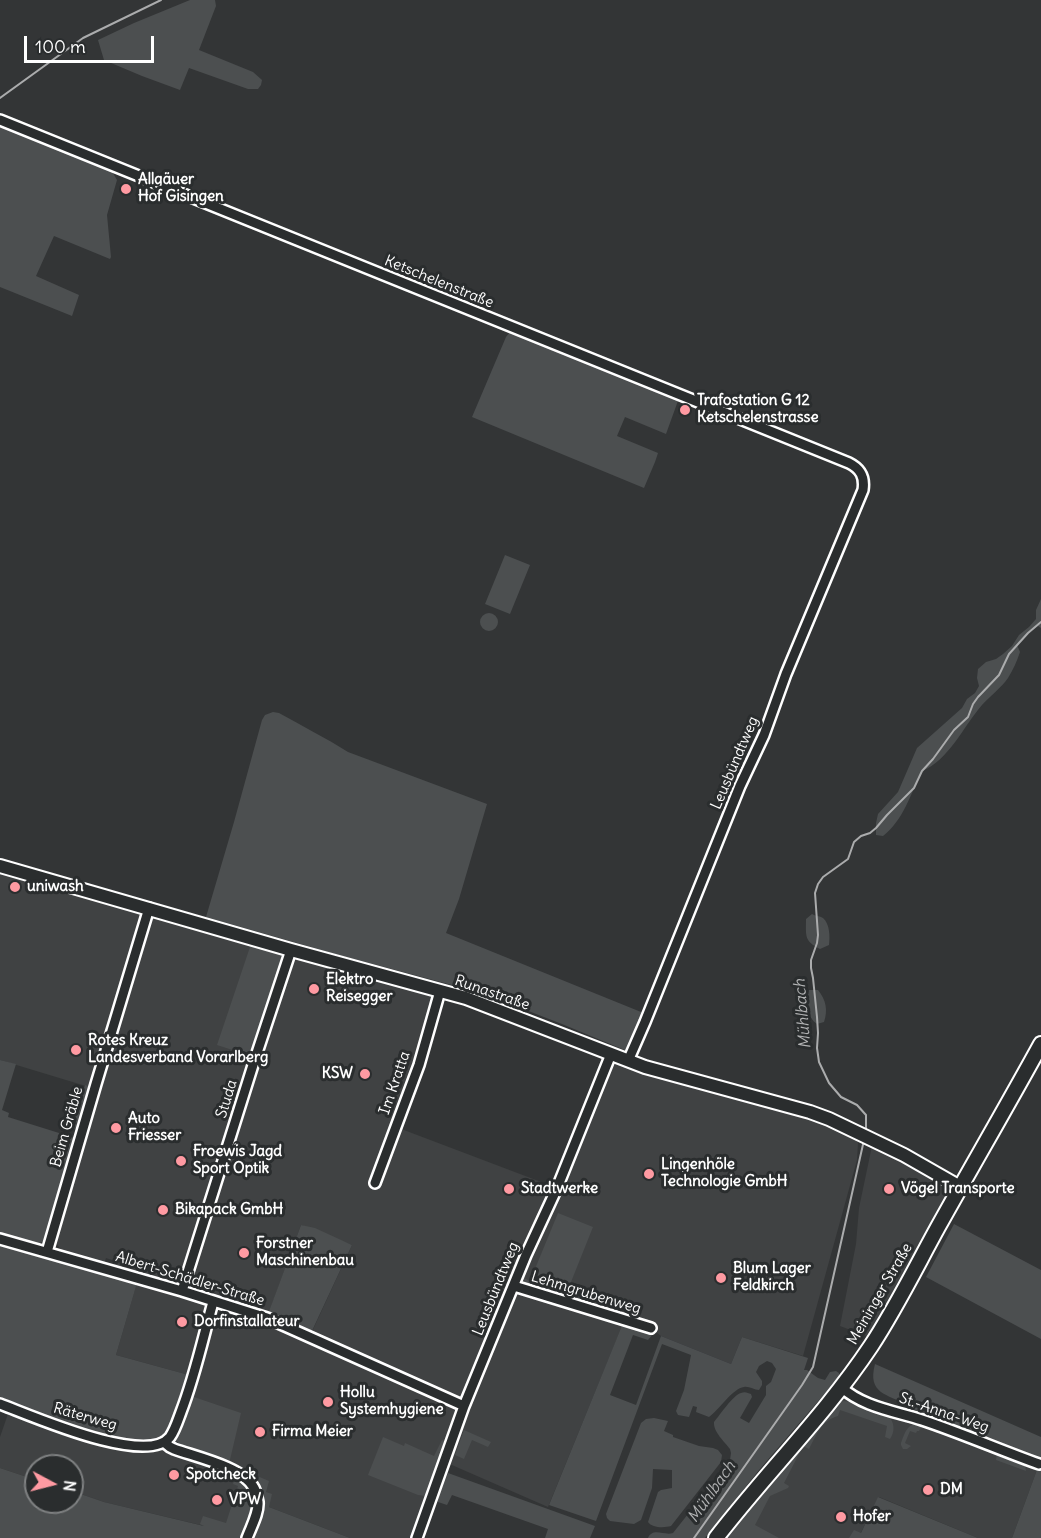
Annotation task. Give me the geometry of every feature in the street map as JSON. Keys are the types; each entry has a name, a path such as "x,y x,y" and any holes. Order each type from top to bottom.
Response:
{"main road":[{"name":"Meininger Straße","path":"716,1538 744,1501 841,1387 887,1321 1041,1044"}],"street":[{"name":"Ketschelenstraße","path":"0,120 849,463 856,467 862,476"},
{"name":"Leusbündtweg","path":"628,1061 856,507 864,484 862,476"},
{"name":"Runastraße","path":"0,866 466,998 645,1067 829,1119 913,1159 960,1187"},
{"name":"Beim Gräble","path":"47,1252 149,908"},
{"name":"Studa","path":"182,1292 291,950"},
{"name":"Im Kratta","path":"375,1183 419,1065 440,991"},
{"name":"Leusbündtweg","path":"417,1538 464,1406 526,1255 557,1188 611,1054"},
{"name":"Albert-Schädler-Straße","path":"0,1239 267,1318 464,1406"},
{"name":"Lehmgrubenweg","path":"514,1286 651,1328"},
{"path":"213,1302 186,1398 174,1430 164,1442 174,1449 226,1466 246,1478 255,1488 258,1503 247,1538"},
{"name":"St.-Anna-Weg","path":"841,1387 850,1395 866,1403 922,1420 1039,1464"},
{"name":"Räterweg","path":"0,1404 98,1439 135,1446 164,1442"}],"shaded area":[{"path":"190,0 215,0 216,6 199,50 253,72 262,80 258,89 248,89 189,68 180,90 104,60 98,40"},
{"path":"0,123 110,168 117,180 107,215 110,259 54,236 36,276 79,295 72,316 0,287"},
{"path":"510,332 679,398 666,434 625,417 617,436 658,453 644,488 472,417"},
{"path":"505,555 530,565 510,614 485,604"},
{"path":"1041,599 1041,628 1038,626 1028,633 1017,645 1020,652 1008,678 982,705 948,751 932,766 922,771 896,823 883,836 876,835 878,814 898,792 917,748 962,708 967,699 975,693 979,686 978,669 986,662 996,659 1012,646 1019,635 1036,619 1036,610"},
{"path":"489,613 495,616 498,622 495,628 489,631 483,628 480,622 483,616"},
{"path":"273,712 279,713 348,752 487,804 459,899 446,933 646,1014 629,1050 482,993 206,917 262,720 265,715"},
{"path":"0,866 440,991 396,1127 557,1188 611,1054 848,1128 858,1143 857,1160 803,1356 742,1337 731,1364 661,1336 651,1328 625,1319 548,1507 445,1462 417,1538 350,1538 269,1507 266,1492 228,1464 191,1396 213,1317 220,1311 228,1310 213,1302 189,1375 116,1355 138,1279 182,1291 181,1280 170,1284 113,1267 115,1261 106,1258 104,1264 61,1250 57,1244 58,1235 99,1090 0,1060","holes":["301,1225 352,1245 310,1336 267,1318"]},
{"path":"812,914 823,918 828,927 829,945 820,949 807,937 806,919"},
{"path":"251,944 278,952 281,956 281,963 251,1056 217,1045"},
{"path":"809,990 818,990 823,998 826,1005 824,1022 817,1024 809,1015 804,995"},
{"path":"0,1060 16,1064 2,1110 9,1113 8,1117 75,1138 48,1233 44,1241 38,1244 0,1233"},
{"path":"85,1085 91,1087 78,1129 71,1128 77,1123 74,1121"},
{"path":"873,1141 954,1183 869,1337 840,1326 856,1244 859,1208"},
{"path":"558,1213 593,1227 565,1297 528,1286 524,1278 530,1281"},
{"path":"954,1224 1041,1270 1041,1339 926,1277"},
{"path":"301,1225 315,1228 352,1245 311,1333 268,1314"},
{"path":"0,1244 137,1283 116,1355 189,1375 175,1418 166,1433 160,1438 148,1441 107,1436 0,1400"},
{"path":"623,1323 654,1333 648,1340 633,1335 610,1395 636,1405 661,1336 731,1364 742,1337 808,1358 804,1370 818,1378 825,1380 830,1372 839,1373 839,1377 759,1470 705,1538 648,1538 656,1532 673,1533 692,1509 701,1515 706,1509 698,1502 730,1460 731,1453 717,1433 714,1422 734,1397 745,1392 751,1394 752,1397 740,1418 749,1423 766,1395 766,1386 771,1382 776,1369 772,1363 767,1361 759,1366 756,1372 762,1381 759,1390 740,1388 709,1417 696,1412 697,1407 693,1406 689,1417 678,1415 676,1411 684,1390 691,1355 662,1344 596,1521 549,1505"},
{"path":"875,1364 1041,1437 1041,1461 924,1417 910,1406 886,1395 876,1387 874,1382"},
{"path":"846,1392 904,1415 908,1424 925,1425 1038,1467 1012,1538 978,1538 879,1497 858,1538 722,1538"},
{"path":"191,1396 241,1413 229,1464 269,1481 266,1492 272,1494 269,1507 350,1538 0,1538 0,1468 24,1476 24,1514 84,1514 84,1495 204,1526 200,1524 203,1516 226,1523 238,1486 233,1484 235,1477 227,1470 182,1449 175,1437"},
{"path":"844,1401 888,1416 894,1427 890,1439 885,1437 887,1426 840,1410 838,1416 827,1421 820,1429 809,1449 803,1446 784,1483 789,1486 788,1488 770,1496 755,1525 779,1538 722,1538 837,1403"},
{"path":"10,1408 123,1444 164,1442 227,1466 246,1485 230,1532 84,1495 84,1454 24,1454 24,1476 0,1468 0,1437"},
{"path":"646,1419 668,1421 664,1431 673,1437 718,1450 722,1455 721,1462 671,1526 658,1527 648,1522 658,1492 672,1488 672,1470 653,1469 652,1488 641,1520 634,1524 610,1521 606,1514 641,1423"},
{"path":"920,1423 1017,1459 1025,1466 1026,1471 996,1460 997,1454 922,1426 916,1433 910,1431 905,1443 911,1446 903,1449 901,1443 907,1429"},
{"path":"464,1430 491,1442 488,1447 472,1440 464,1459 455,1455"},
{"path":"383,1437 404,1446 405,1443 434,1456 442,1440 447,1442 428,1495 418,1495 368,1475"},
{"path":"1038,1467 1041,1468 1041,1538 1012,1538"},
{"path":"448,1473 595,1526 590,1538 545,1538 548,1529 452,1495 447,1505 438,1502"},
{"path":"878,1497 978,1538 849,1538 854,1530 861,1533"}],"waterway":[{"path":"0,98 83,38 161,0"},
{"name":"Mühlbach","path":"866,1131 866,1115 857,1105 841,1097 829,1083 819,1062 817,1017 811,968 818,935 815,893 818,884 823,877 848,859 854,842 876,828 914,788 922,771 954,730 968,717 978,697 999,675 1009,654 1041,622"},
{"name":"Mühlbach","path":"694,1538 813,1367 864,1140"}],"place":[{"name":"Allgäuer Hof Gisingen","path":"126,189"},
{"name":"Trafostation G 12 Ketschelenstrasse","path":"685,410"},
{"name":"uniwash","path":"15,887"},
{"name":"Elektro Reisegger","path":"314,989"},
{"name":"Rotes Kreuz Landesverband Vorarlberg","path":"76,1050"},
{"name":"KSW","path":"365,1074"},
{"name":"Auto Friesser","path":"116,1128"},
{"name":"Froewis Jagd Sport Optik","path":"181,1161"},
{"name":"Lingenhöle Technologie GmbH","path":"649,1174"},
{"name":"Stadtwerke","path":"509,1189"},
{"name":"Vögel Transporte","path":"889,1189"},
{"name":"Bikapack GmbH","path":"163,1210"},
{"name":"Forstner Maschinenbau","path":"244,1253"},
{"name":"Blum Lager Feldkirch","path":"721,1278"},
{"name":"Dorfinstallateur","path":"182,1322"},
{"name":"Hollu Systemhygiene","path":"328,1402"},
{"name":"Firma Meier","path":"260,1432"},
{"name":"Spotcheck","path":"174,1475"},
{"name":"DM","path":"928,1490"},
{"name":"VPW","path":"217,1500"},
{"name":"Hofer","path":"841,1517"}]}
